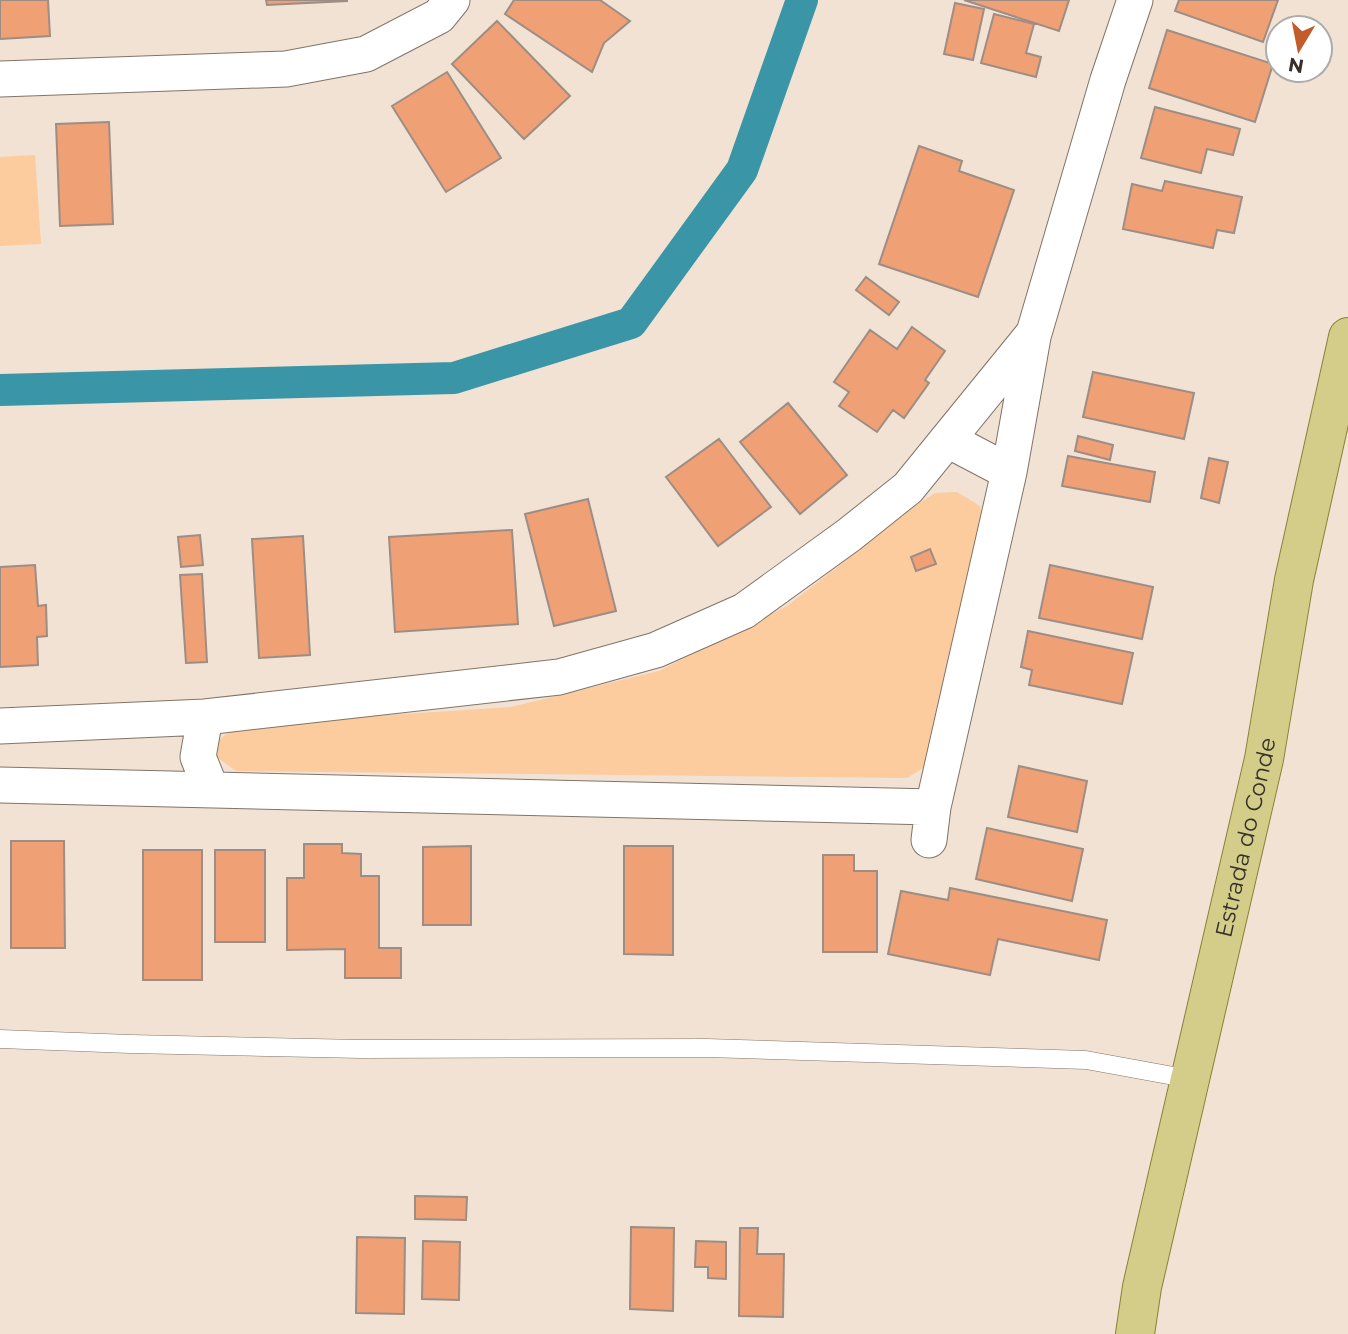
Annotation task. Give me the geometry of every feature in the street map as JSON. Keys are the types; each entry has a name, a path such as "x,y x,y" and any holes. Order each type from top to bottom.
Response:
{"main road":[{"name":"Estrada do Conde","path":"1135,1334 1142,1287 1264,759 1294,580 1348,337"}],"street":[{"path":"0,79 286,69 366,54 439,16 452,0"},
{"path":"0,785 211,789 931,823 1009,472 1034,333 1108,80 1135,0"},
{"path":"0,726 205,717 559,677 656,650 744,611 849,535 908,488 1034,333"},
{"path":"948,440 1009,472"},
{"path":"205,717 198,757 211,789"}],"lane":[{"path":"0,1039 362,1049 707,1048 1086,1060 1191,1079"}],"shaded area":[{"path":"35,155 41,244 0,246 0,157"},
{"path":"957,492 980,506 985,532 928,765 907,778 236,771 217,757 219,740 238,725 511,707 659,671 787,606 935,493"}],"building":[{"path":"0,0 48,0 50,36 0,39"},
{"path":"266,0 347,0 347,1 267,5"},
{"path":"514,0 600,0 630,21 604,43 592,72 505,14"},
{"path":"964,0 1069,0 1059,31"},
{"path":"1179,0 1278,0 1273,14 1264,14 1263,42 1175,11"},
{"path":"955,3 984,9 973,60 944,54"},
{"path":"994,14 1034,24 1026,53 1041,57 1036,77 981,63"},
{"path":"497,21 570,96 524,139 452,64"},
{"path":"1167,30 1264,61 1264,84 1267,84 1255,122 1149,88"},
{"path":"447,72 501,158 446,192 392,106"},
{"path":"1155,107 1240,129 1233,155 1207,149 1201,173 1141,158"},
{"path":"109,122 113,224 60,226 56,124"},
{"path":"919,146 962,161 959,171 1014,190 978,297 879,264"},
{"path":"1165,181 1242,197 1234,233 1217,230 1213,248 1123,229 1132,184 1162,191"},
{"path":"866,277 899,302 889,315 856,290"},
{"path":"912,327 945,351 925,380 929,383 904,418 893,410 877,432 839,406 849,392 834,382 870,330 897,349"},
{"path":"1093,372 1194,393 1184,439 1083,417"},
{"path":"788,403 847,475 800,514 740,442"},
{"path":"1078,436 1113,445 1110,460 1075,451"},
{"path":"719,439 771,507 718,546 666,477"},
{"path":"1068,456 1155,472 1150,502 1062,486"},
{"path":"1209,458 1228,462 1219,503 1201,498"},
{"path":"588,499 616,611 554,626 525,514"},
{"path":"512,530 518,624 395,632 389,537"},
{"path":"200,535 203,565 181,567 178,537"},
{"path":"303,536 310,655 259,658 252,539"},
{"path":"930,549 936,564 916,571 911,557"},
{"path":"35,565 38,606 46,605 47,636 37,637 38,665 0,667 0,567"},
{"path":"1050,565 1153,587 1142,639 1039,618"},
{"path":"202,574 207,662 186,663 180,575"},
{"path":"1028,631 1133,653 1122,704 1029,685 1032,670 1021,667"},
{"path":"1019,766 1087,781 1077,832 1008,817"},
{"path":"987,828 1083,849 1072,901 976,879"},
{"path":"11,841 64,841 65,948 11,948"},
{"path":"304,844 342,844 342,853 361,854 361,876 379,876 379,948 401,948 401,978 345,978 345,949 287,950 287,878 304,878"},
{"path":"471,846 471,925 423,925 423,847"},
{"path":"624,846 673,846 673,955 624,954"},
{"path":"143,850 202,850 202,980 143,980"},
{"path":"215,850 265,850 265,942 215,942"},
{"path":"823,855 854,855 854,871 877,871 877,952 823,952"},
{"path":"950,888 1107,920 1099,960 998,939 990,975 888,954 901,891 948,900"},
{"path":"415,1196 467,1197 466,1220 415,1219"},
{"path":"631,1227 674,1228 673,1311 630,1309"},
{"path":"740,1228 758,1228 757,1254 784,1254 783,1317 739,1316"},
{"path":"357,1237 405,1238 404,1314 356,1313"},
{"path":"423,1241 460,1242 459,1300 422,1299"},
{"path":"696,1241 726,1242 726,1279 708,1278 708,1267 695,1267"}],"waterway":[{"path":"0,390 454,378 631,323 742,170 802,0"}]}
